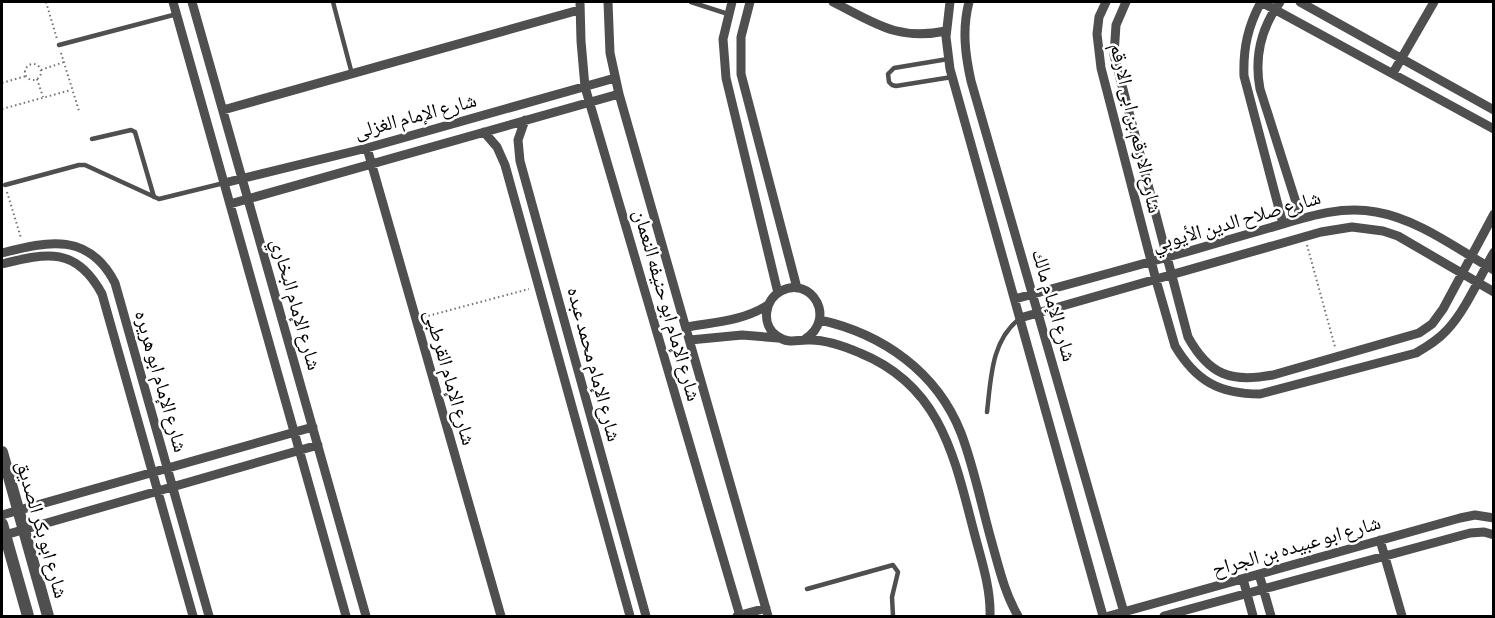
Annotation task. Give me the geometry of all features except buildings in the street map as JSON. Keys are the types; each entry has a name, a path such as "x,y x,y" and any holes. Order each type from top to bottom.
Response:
{"street":[{"name":"شارع الإمام البخاري","path":"173,2 346,616"},
{"name":"شارع الإمام البخاري","path":"192,2 366,616"},
{"name":"شارع الإمام ابو حنيفه النعمان","path":"608,2 610,53 619,94 767,612"},
{"path":"732,2 723,39 726,78 778,292"},
{"path":"750,2 741,37 741,74 796,288"},
{"path":"833,2 889,30 918,35 946,31"},
{"name":"شارع الإمام مالك","path":"950,2 946,31 952,77 1103,616"},
{"name":"شارع الإمام مالك","path":"969,2 964,29 969,72 1125,614"},
{"name":"شارع الارقم بن ابى الارقم","path":"1106,2 1097,34 1101,68 1175,346 1186,364 1201,379 1239,394 1260,394 1416,353 1433,343 1448,329 1476,282 1490,268 1494,252"},
{"name":"شارع الارقم بن ابى الارقم","path":"1126,2 1116,25 1113,40 1114,55 1188,337 1197,354 1211,367 1228,376 1250,380 1419,333 1432,324 1443,309 1494,214"},
{"path":"1283,224 1244,76 1243,60 1246,37 1261,2 1277,5 1494,129"},
{"path":"1300,2 1494,110"},
{"path":"1393,73 1434,2"},
{"path":"1277,5 1259,46 1257,75 1301,218"},
{"path":"223,110 352,75 580,6"},
{"name":"شارع الإمام ابو حنيفه النعمان","path":"580,6 585,87 739,616"},
{"name":"شارع الإمام الغزلى","path":"224,183 366,148 615,78"},
{"name":"شارع الإمام الغزلى","path":"230,204 619,94"},
{"path":"1112,111 1128,107"},
{"name":"شارع الإمام محمد عبده","path":"525,120 518,140 520,161 646,616"},
{"name":"شارع الإمام محمد عبده","path":"484,132 501,156 630,616"},
{"name":"شارع الإمام القرطبى","path":"366,148 501,616"},
{"name":"شارع صلاح الدين الأيوبي","path":"1015,299 1301,218 1334,211 1376,212 1396,217 1416,225 1490,268"},
{"name":"شارع صلاح الدين الأيوبي","path":"1020,318 1305,236 1352,227 1383,231 1398,236 1494,292"},
{"name":"شارع الإمام ابو هريره","path":"2,252 50,242 63,243 82,248 96,257 109,270 115,283 210,616"},
{"name":"شارع الإمام ابو هريره","path":"2,264 38,255 51,255 68,259 82,267 94,279 107,308 193,616"},
{"path":"687,327 754,314 768,305 778,292 796,288 804,290 816,299 821,313 815,332 806,339"},
{"path":"768,305 766,320 773,333 779,338"},
{"path":"820,320 857,330 890,348 920,372 944,401 961,434 1004,585 1018,616"},
{"path":"690,340 742,335 779,338 792,342 806,339 843,346 879,362 909,385 934,414 944,430 957,468 988,589 990,616"},
{"path":"576,424 592,420"},
{"path":"2,515 313,427"},
{"path":"3,530 23,530 318,445"},
{"name":"شارع ابو بكر الصديق","path":"2,452 48,616"},
{"name":"شارع ابو عبيده بن الجراح","path":"1109,616 1125,614 1460,518 1475,515 1494,518"},
{"name":"شارع ابو بكر الصديق","path":"3,530 28,616"},
{"name":"شارع ابو عبيده بن الجراح","path":"1164,616 1470,533 1485,532 1494,535"},
{"path":"1380,540 1402,616"},
{"path":"173,546 189,542"},
{"path":"1259,574 1271,616"},
{"path":"1243,579 1253,616"},
{"path":"739,616 767,612"}],"lane":[{"path":"333,2 352,75"},
{"path":"691,2 728,14"},
{"path":"59,45 177,14"},
{"path":"948,59 894,68 888,74 888,78 892,85 896,86 952,77"},
{"path":"92,139 131,130 135,132 154,197"},
{"path":"5,185 79,165 98,169 154,197 164,199 224,183"},
{"path":"987,412 992,373 1000,340 1009,327 1020,318"},
{"path":"807,589 893,565 898,572 892,597 893,616"}],"path":[{"path":"45,2 79,111"},
{"path":"40,70 64,62"},
{"path":"37,79 31,80 26,76 25,69 30,65 36,65 40,70"},
{"path":"40,70 37,79 43,98"},
{"path":"2,83 26,76"},
{"path":"2,109 72,89"},
{"path":"5,185 24,247"},
{"path":"1305,236 1338,357"},
{"path":"416,320 538,287"}]}
